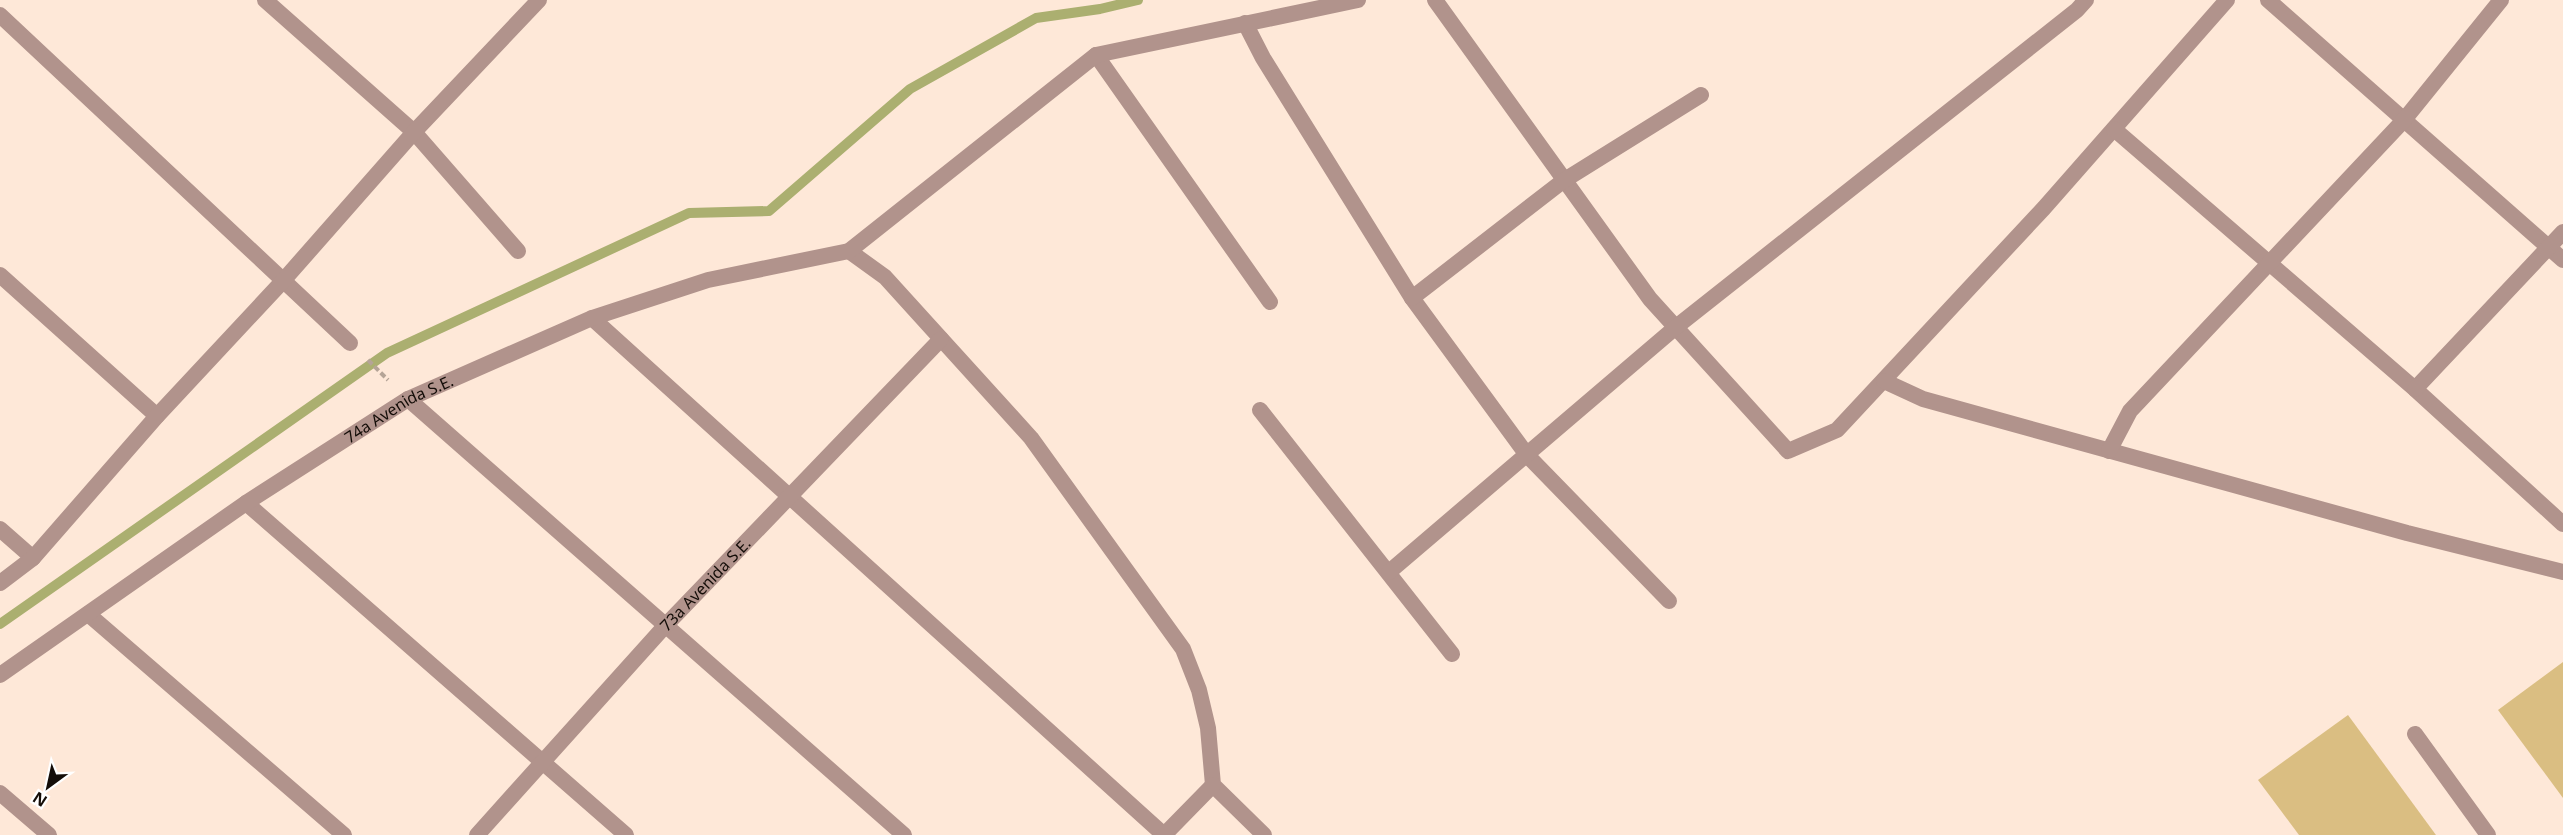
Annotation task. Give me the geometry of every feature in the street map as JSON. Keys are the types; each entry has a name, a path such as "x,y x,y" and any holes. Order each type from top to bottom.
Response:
{"street":[{"path":"265,0 414,132 518,251"},
{"path":"0,584 33,558 157,416 282,282 414,132 538,0"},
{"path":"1264,835 1213,785 1208,728 1199,690 1183,649 1031,438 885,277 849,251 1096,55 1358,0"},
{"path":"1435,0 1650,299 1788,451 1837,430 2114,129 2228,0"},
{"path":"1389,572 1676,327 2077,10 2085,0"},
{"path":"2268,0 2563,260"},
{"path":"2109,451 2130,411 2404,120 2502,0"},
{"path":"0,15 282,282 350,343"},
{"path":"1245,23 1263,58 1412,298 1527,455 1669,601"},
{"path":"1096,55 1270,302"},
{"path":"1412,298 1563,181 1701,94"},
{"path":"2114,129 2415,389 2563,524"},
{"path":"2415,389 2563,232"},
{"name":"74a Avenida S.E.","path":"0,675 246,503 408,399 592,318 708,280 849,251"},
{"path":"0,275 157,416"},
{"path":"592,318 1164,835 1213,785"},
{"name":"73a Avenida S.E.","path":"477,835 665,626 789,494 941,339"},
{"path":"1884,381 1923,399 2109,451 2407,533 2562,569"},
{"path":"408,399 904,835"},
{"path":"1260,410 1452,654"},
{"path":"246,503 626,835"},
{"path":"0,529 33,558"},
{"path":"88,614 344,835"},
{"path":"2415,735 2488,835"},
{"path":"0,793 49,835"}],"building":[{"path":"2563,662 2563,798 2498,710"},
{"path":"2348,715 2436,835 2299,835 2258,780"}],"waterway":[{"path":"0,624 387,353 689,213 769,211 910,89 1036,18 1100,9 1138,0"}]}
